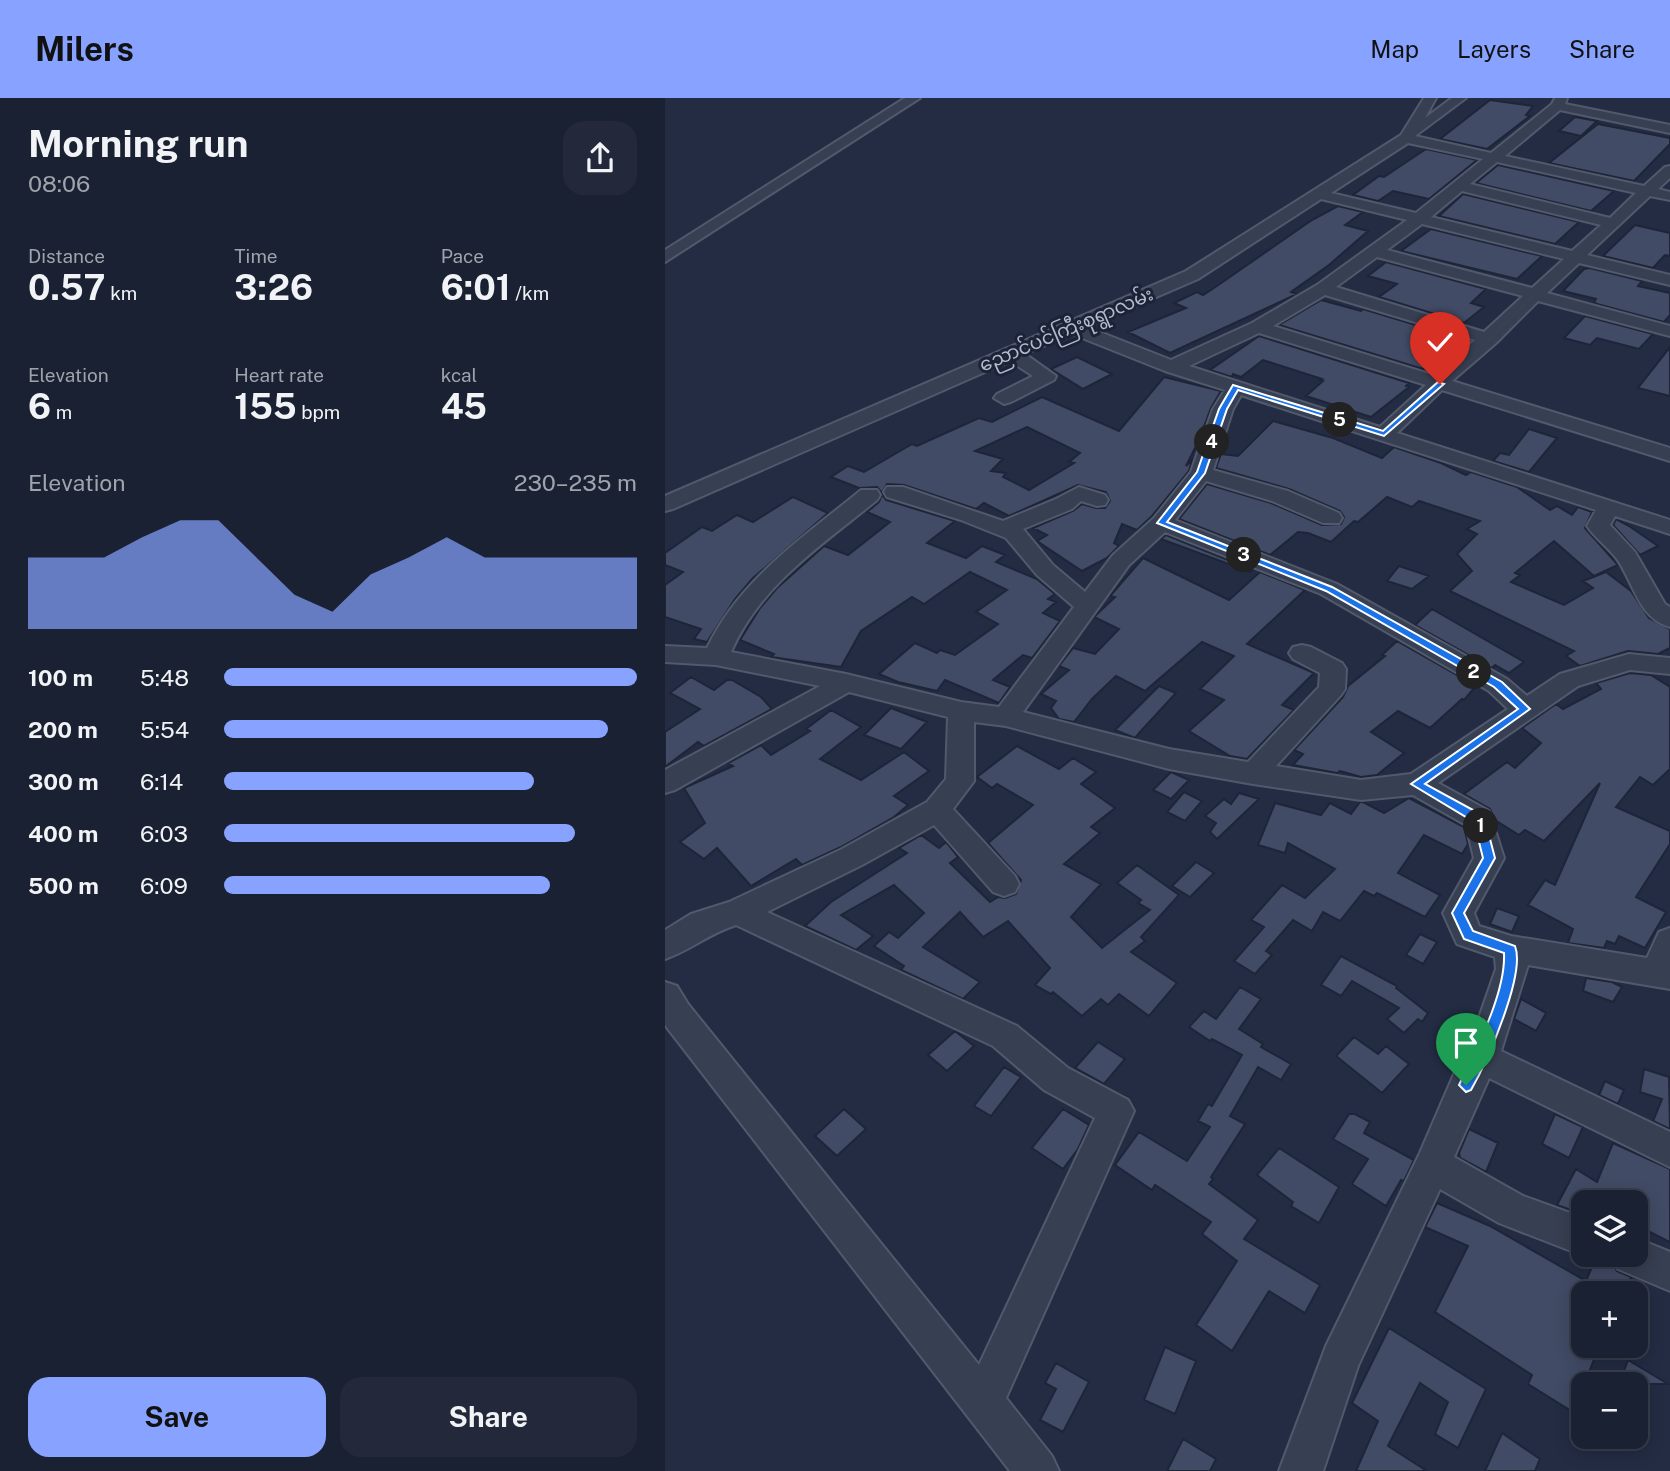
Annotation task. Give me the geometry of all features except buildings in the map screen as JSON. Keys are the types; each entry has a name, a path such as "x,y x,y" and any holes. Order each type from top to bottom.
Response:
{"street":[{"path":"665,257 914,98"},
{"name":"ညောင်ပင်ကြီးစုရွာလမ်း","path":"665,504 1192,275 1406,138 1430,98"},
{"path":"1406,138 1461,98"},
{"path":"1172,367 1258,327 1323,289 1420,218 1559,102 1670,129"},
{"path":"1406,138 1670,196"},
{"path":"1384,434 1670,170"},
{"path":"1460,186 1613,223"},
{"path":"1318,194 1670,280"},
{"path":"1374,251 1670,331"},
{"path":"1323,289 1490,339"},
{"path":"1071,327 1172,367 1670,527"},
{"path":"1258,327 1670,455"},
{"path":"1005,398 1047,376 1010,353"},
{"path":"1006,717 1121,560 1162,523 1201,473 1223,409 1236,387"},
{"path":"1201,473 1280,496 1331,518"},
{"path":"895,492 969,515 1014,533 1045,570 1087,606"},
{"path":"1003,529 1064,504 1079,493 1097,500"},
{"path":"716,657 731,624 763,583 869,495"},
{"path":"1609,507 1598,526 1627,557 1656,609 1670,619"},
{"path":"1162,523 1329,589 1498,685 1525,709"},
{"path":"1253,774 1332,689 1333,669 1302,653"},
{"path":"665,654 716,657 846,682 961,711 1006,717 1169,759 1361,790 1417,784 1569,680 1629,663 1670,666"},
{"path":"665,783 846,682"},
{"path":"665,946 702,923 738,912 852,857 937,810 960,781 961,711"},
{"path":"1417,784 1479,819 1489,858 1458,913 1468,935 1511,950 1663,973 1670,941"},
{"path":"937,810 1004,884"},
{"path":"738,912 1005,1036 1056,1079 1117,1111 982,1402"},
{"path":"1301,1471 1340,1360 1433,1165 1466,1085 1482,1058 1512,969 1511,950"},
{"path":"669,1010 1037,1471"},
{"path":"1482,1058 1670,1150"},
{"path":"1433,1165 1512,1210 1571,1232"},
{"path":"1648,1262 1670,1272"}],"route":[{"path":"1440,384 1384,434 1236,387 1223,409 1201,473 1162,523 1329,589 1498,685 1525,709 1417,784 1479,819 1489,858 1458,913 1468,935 1511,950 1512,969 1482,1058 1466,1085"}]}
